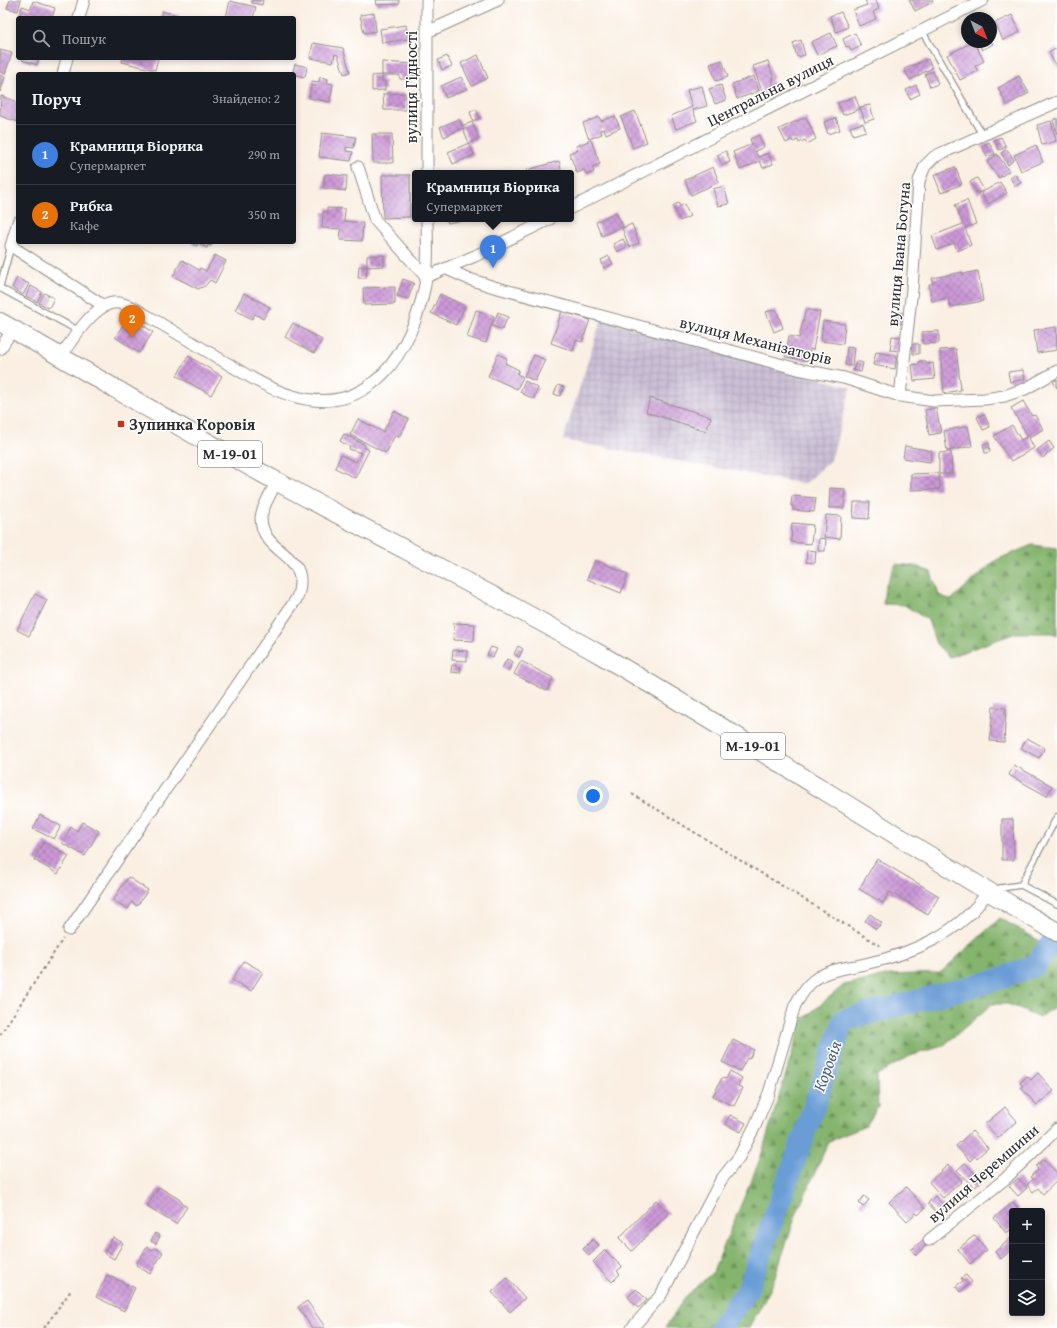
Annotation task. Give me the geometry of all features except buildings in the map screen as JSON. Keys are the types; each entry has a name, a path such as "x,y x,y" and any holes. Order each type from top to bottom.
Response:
{"main road":[{"name":"М-19-01","path":"6,325 277,481 501,599 599,654 721,727 896,836 1057,932"}],"street":[{"path":"80,16 84,0"},
{"name":"вулиця Гідності","path":"427,0 427,170"},
{"path":"427,32 498,0"},
{"name":"Центральна вулиця","path":"574,206 983,0"},
{"path":"64,72 67,60"},
{"name":"вулиця Івана Богуна","path":"900,396 909,318 920,176 925,166 934,157 1057,102"},
{"path":"358,167 375,220 426,277"},
{"path":"61,356 78,331 104,306 113,303 120,303 134,308 258,381 280,392 306,399 336,399 363,391 371,386 387,370 409,332 423,294 426,277 427,222"},
{"path":"426,277 447,269 544,222"},
{"path":"16,229 11,246 104,306"},
{"name":"вулиця Механізаторів","path":"447,269 494,287 798,369 844,378 900,396 934,401 994,398 1025,389 1057,371"},
{"path":"0,349 6,325"},
{"path":"69,930 297,598 300,588 300,575 297,566 266,535 261,516 277,481"},
{"path":"632,1328 643,1318 661,1295 721,1180 739,1157 755,1126 769,1093 795,1005 802,994 813,981 826,973 896,956 920,947 944,934 979,905 988,891"},
{"name":"вулиця Черемшини","path":"929,1240 1005,1179 1057,1129"}],"lane":[{"path":"922,31 982,136"},
{"path":"11,246 0,287 78,331"},
{"path":"1021,885 1057,817"},
{"path":"988,891 1021,885 1057,904"}],"path":[{"path":"632,794 800,899 896,956"},
{"path":"0,1035 69,930"},
{"path":"44,1328 72,1289"}],"shaded area":[{"path":"601,320 851,387 831,460 805,484 563,440"}],"green space":[{"path":"1032,545 1057,548 1057,635 1052,633 1016,633 949,657 936,644 928,620 904,605 883,604 885,586 896,564 915,566 931,572 939,595 951,600 996,560"},
{"path":"1000,918 1057,951 1057,1005 1039,1018 1008,1004 992,1004 943,1046 910,1056 877,1075 878,1107 866,1126 829,1141 796,1215 771,1288 749,1328 665,1328 685,1297 713,1272 760,1159 802,1020 844,985 890,975 940,973"}],"waterway":[{"name":"Коровія","path":"720,1328 747,1291 801,1144 844,1020 993,981 1035,966 1057,935"}],"place":[{"name":"Крамниця Віорика","path":"493,268"},
{"name":"Рибка","path":"132,338"},
{"name":"Зупинка Коровія","path":"121,424"}]}
